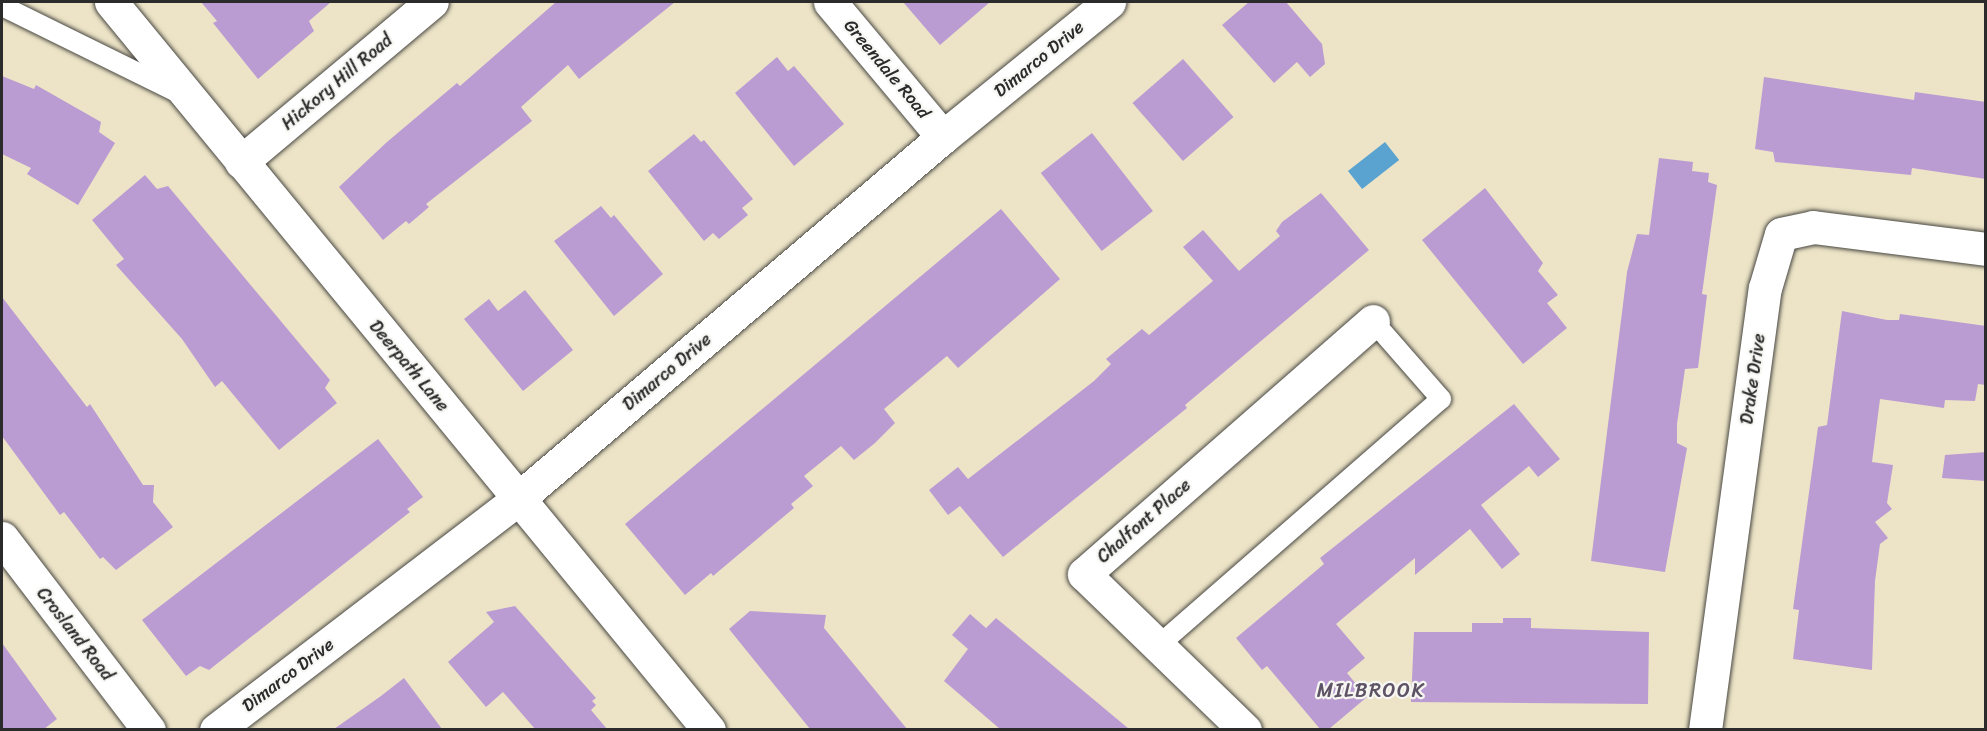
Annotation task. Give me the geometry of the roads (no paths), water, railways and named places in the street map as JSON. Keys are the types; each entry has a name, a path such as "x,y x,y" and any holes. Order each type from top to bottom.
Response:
{"street":[{"name":"Deerpath Lane","path":"111,2 709,729"},
{"name":"Hickory Hill Road","path":"241,162 432,2"},
{"name":"Greendale Road","path":"830,2 943,137"},
{"name":"Dimarco Drive","path":"216,729 519,498 943,137 1109,2"},
{"name":"Drake Drive","path":"1705,729 1765,288 1781,234 1813,227 1986,249"},
{"name":"Chalfont Place","path":"1245,729 1084,574 1373,321"},
{"name":"Crosland Road","path":"2,538 148,729"}],"lane":[{"path":"2,6 189,98"},
{"path":"1159,645 1441,399 1373,321"}],"water":[{"path":"1385,142 1399,160 1362,189 1348,171"}],"district":[{"name":"MILBROOK","path":"1371,690"}]}
